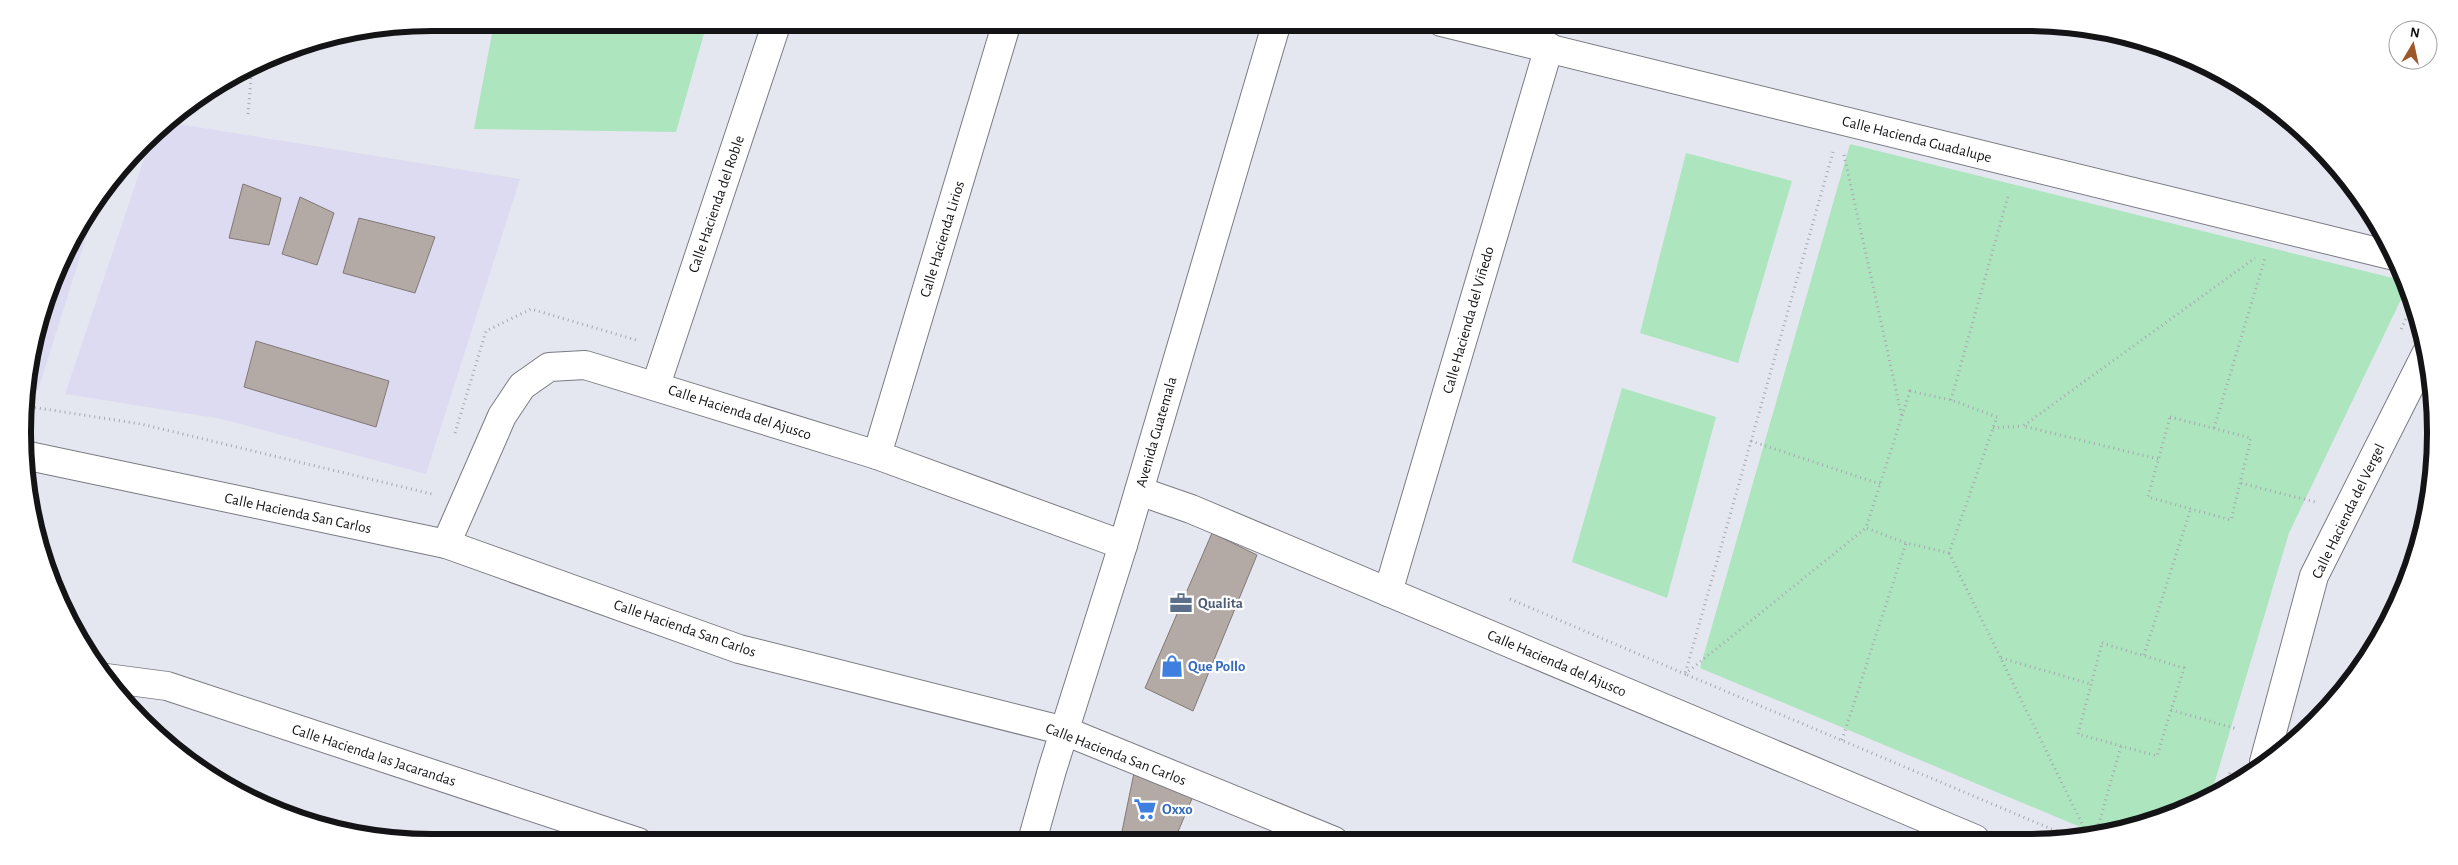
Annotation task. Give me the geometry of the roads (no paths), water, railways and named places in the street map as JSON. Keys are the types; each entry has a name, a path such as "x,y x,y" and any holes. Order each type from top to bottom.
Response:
{"street":[{"name":"Calle Hacienda del Roble","path":"656,385 774,31"},
{"name":"Calle Hacienda Lirios","path":"877,456 1004,31"},
{"name":"Avenida Guatemala","path":"1034,834 1123,545 1274,31"},
{"name":"Calle Hacienda Guadalupe","path":"1478,31 2384,254"},
{"name":"Calle Hacienda del Viñedo","path":"1388,592 1549,48"},
{"name":"Calle Hacienda del Ajusco","path":"446,544 502,416 522,386 549,367 585,365 656,385 877,456 1123,545"},
{"name":"Calle Hacienda del Vergel","path":"2266,754 2314,576 2421,365"},
{"name":"Calle Hacienda San Carlos","path":"32,457 446,544 740,649 1065,731 1319,834"},
{"name":"Calle Hacienda del Ajusco","path":"1139,490 1191,509 1963,834"},
{"name":"Calle Hacienda las Jacarandas","path":"116,679 167,686 614,834"}],"place":[{"name":"Qualita","path":"1181,603"},
{"name":"Que Pollo","path":"1172,666"},
{"name":"Oxxo","path":"1145,809"}]}
